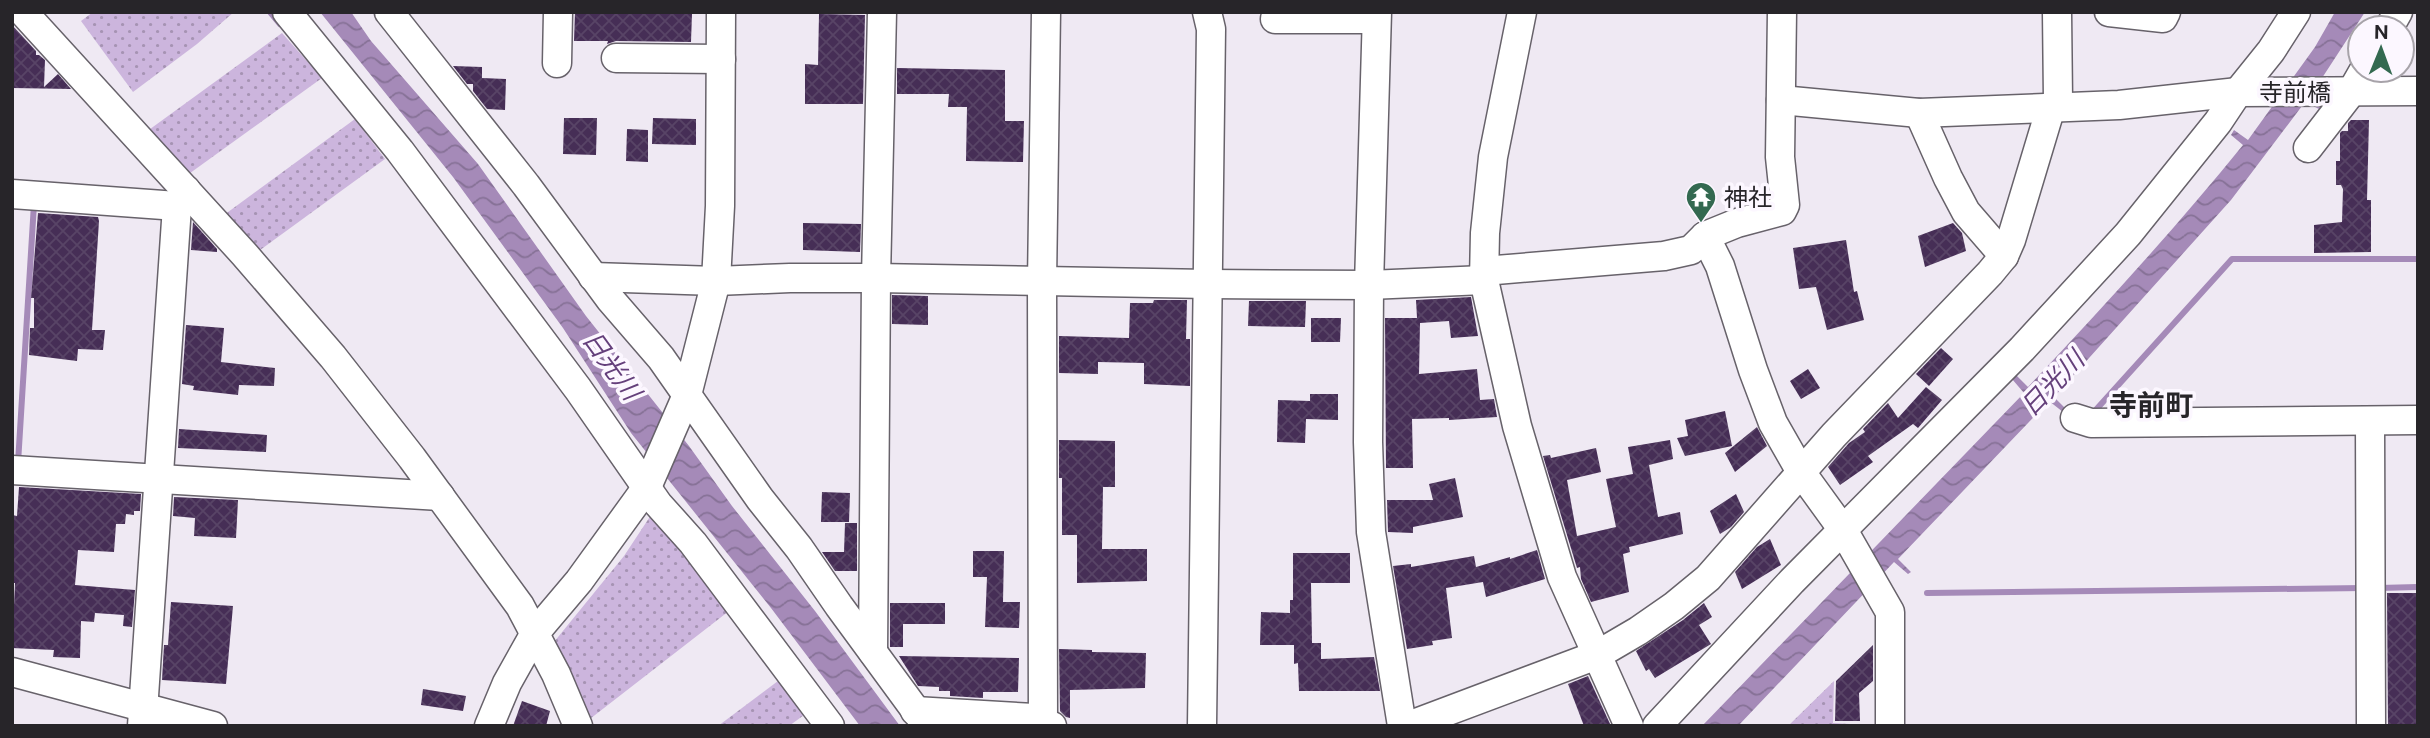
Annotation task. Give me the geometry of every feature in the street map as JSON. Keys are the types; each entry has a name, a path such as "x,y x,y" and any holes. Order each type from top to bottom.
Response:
{"street":[{"path":"23,12 181,198 245,255 333,357 512,595 536,633 578,726"},
{"path":"287,12 424,182 578,389 647,487 830,726"},
{"path":"389,12 526,185 593,277 661,358 921,718 1034,718 1046,725"},
{"path":"557,63 558,12"},
{"path":"489,726 507,683 536,633 579,581 647,487 687,395 716,281 720,206 721,12"},
{"path":"873,652 876,278 882,12"},
{"path":"1046,12 1042,282 1046,725"},
{"path":"1202,726 1211,29 1207,12"},
{"path":"1522,12 1493,157 1484,276 1517,426 1562,577 1629,726"},
{"path":"593,277 716,281 876,278 1369,285 1484,276 1664,256 1691,250 1705,236 1737,223 1782,211 1785,205 1780,157 1782,12"},
{"path":"1408,726 1597,655 1639,631 1708,578 1801,472 1990,273 2004,256 2011,240 2051,107 2057,100 2057,12"},
{"path":"2109,12 2163,18 2166,12"},
{"path":"1657,726 1792,581 2022,349 2128,234 2218,122 2296,12"},
{"path":"1275,19 1376,16 1369,285 1368,442 1371,533 1402,726"},
{"path":"616,58 721,60"},
{"name":"寺前橋","path":"1780,100 1919,113 2119,105 2346,82"},
{"path":"2308,148 2356,84"},
{"name":"寺前橋","path":"2378,84 2418,90"},
{"path":"1919,113 1966,212 2004,256"},
{"path":"12,194 181,198"},
{"path":"142,716 181,198"},
{"path":"1705,236 1720,266 1773,423 1801,472 1843,530 1890,612 1890,726"},
{"path":"2075,418 2091,424 2418,420"},
{"path":"2370,421 2371,726"},
{"path":"12,470 440,496"},
{"path":"12,672 142,716 213,726"}],"shaded area":[{"path":"93,12 234,12 197,44 133,92 81,21"},
{"path":"282,33 322,78 186,176 146,132"},
{"path":"355,119 385,159 256,253 224,215"},
{"path":"655,509 729,611 586,722 554,642 624,556"},
{"path":"778,681 804,715 789,726 718,726"},
{"path":"1834,681 1833,723 1884,726 1788,726"}],"water":[{"name":"日光川","path":"320,12 351,12 371,41 478,164 586,316 689,446 900,726 860,726 771,608 631,433 563,328 453,177"},
{"name":"日光川","path":"2335,12 2365,12 2346,14 2346,41 2309,98 2323,107 2321,110 2305,102 2231,200 2054,397 2066,409 2063,412 2049,401 1898,559 1911,572 1908,574 1894,562 1738,726 1702,726 2024,393 2012,379 2016,375 2028,387 2111,298 2243,145 2231,135 2234,130 2248,140 2315,47"}],"building":[{"path":"575,12 692,14 691,42 616,41 607,44 608,41 574,41"},
{"path":"819,14 865,15 863,104 805,104 805,64 818,65"},
{"path":"12,25 36,51 36,55 45,60 44,87 58,74 71,89 12,88"},
{"path":"453,66 482,67 482,78 506,79 505,110 487,109 473,91 473,84 467,84"},
{"path":"897,68 1005,70 1005,121 1024,121 1023,162 966,161 967,107 948,107 949,94 897,94"},
{"path":"564,118 597,118 596,155 563,154"},
{"path":"653,118 696,119 696,145 652,144"},
{"path":"2351,120 2369,120 2367,200 2371,200 2371,252 2314,253 2314,225 2342,222 2343,189 2341,185 2336,185 2336,161 2340,161 2340,133 2348,131 2348,123"},
{"path":"627,129 648,130 648,162 626,161"},
{"path":"38,213 98,217 92,330 105,330 103,350 78,349 77,361 29,355 30,328 34,328 34,298 31,298"},
{"path":"193,222 217,249 217,252 191,250"},
{"path":"803,223 861,224 860,252 803,250"},
{"path":"1953,223 1962,233 1966,251 1925,267 1918,236"},
{"path":"1846,240 1854,292 1857,291 1864,320 1827,330 1816,287 1799,289 1793,248"},
{"path":"892,295 928,296 928,325 892,324"},
{"path":"1471,297 1478,336 1451,338 1449,321 1420,323 1419,374 1477,369 1480,400 1494,399 1497,417 1412,419 1413,468 1386,468 1385,318 1417,318 1416,300"},
{"path":"1154,300 1187,300 1186,339 1190,339 1190,386 1144,384 1144,363 1098,362 1098,374 1059,373 1059,336 1129,338 1130,303 1153,303"},
{"path":"1249,301 1306,301 1305,327 1248,326"},
{"path":"1311,318 1341,318 1340,342 1311,342"},
{"path":"186,325 224,328 221,362 275,368 274,386 239,385 238,395 193,390 194,386 182,384"},
{"path":"1941,348 1953,359 1929,386 1916,374"},
{"path":"1808,369 1820,388 1801,399 1790,381"},
{"path":"1926,387 1942,400 1918,428 1913,424 1868,456 1873,462 1840,485 1828,467 1849,443 1865,432 1863,429 1888,403 1898,418"},
{"path":"1310,394 1338,394 1338,420 1306,419 1305,443 1277,442 1278,400 1310,401"},
{"path":"1725,411 1732,446 1685,456 1677,438 1688,436 1685,420"},
{"path":"1757,427 1767,446 1735,472 1725,453"},
{"path":"179,429 267,435 266,452 178,448"},
{"path":"1059,440 1115,441 1115,487 1103,487 1102,549 1147,549 1147,581 1077,583 1077,535 1062,535"},
{"path":"1670,440 1673,459 1649,465 1658,517 1680,512 1683,534 1629,547 1630,552 1623,554 1629,592 1591,602 1581,579 1580,567 1577,568 1543,456 1550,455 1551,458 1596,448 1601,472 1567,480 1577,536 1616,527 1606,479 1633,474 1628,447"},
{"path":"1455,478 1463,517 1413,527 1413,533 1388,532 1387,500 1433,500 1429,484"},
{"path":"19,487 141,494 140,511 134,511 134,515 126,514 125,524 116,524 114,552 78,550 75,585 135,590 132,627 123,626 124,615 95,613 94,622 81,621 80,658 53,657 54,650 12,648 15,583 12,583 12,515 17,516"},
{"path":"822,492 850,493 849,522 821,522"},
{"path":"1736,494 1744,512 1731,527 1720,534 1710,511"},
{"path":"174,497 238,500 236,538 194,536 195,518 173,516"},
{"path":"845,523 857,523 857,571 835,571 822,552 844,552"},
{"path":"1770,539 1781,565 1742,589 1735,572 1757,547"},
{"path":"1537,550 1545,579 1486,597 1483,582 1446,588 1452,638 1432,641 1433,645 1407,649 1393,566 1411,564 1411,567 1474,556 1476,567"},
{"path":"973,551 1004,551 1003,602 1020,602 1019,628 985,627 987,577 973,577"},
{"path":"1293,553 1350,553 1350,583 1311,583 1312,643 1321,643 1321,659 1374,657 1380,691 1299,691 1294,645 1260,645 1261,612 1290,613 1290,600 1293,600"},
{"path":"2387,593 2418,593 2418,726 2388,726"},
{"path":"171,602 233,606 226,684 162,680"},
{"path":"890,603 945,603 945,624 903,624 903,647 890,647"},
{"path":"1704,603 1712,617 1699,625 1711,644 1655,678 1649,669 1646,671 1636,651"},
{"path":"1873,645 1873,681 1859,693 1860,721 1835,721 1836,681"},
{"path":"1059,649 1146,653 1145,688 1070,690 1070,718 1066,717 1060,711"},
{"path":"899,656 1019,658 1018,692 983,692 983,698 950,696 950,691 939,691 939,687 918,686"},
{"path":"1588,676 1611,726 1584,726 1568,684"},
{"path":"423,689 466,696 463,711 421,705"},
{"path":"522,701 550,711 546,726 513,726"}],"waterway":[{"path":"270,12 280,24"},
{"path":"18,463 34,204"},
{"path":"2093,413 2232,259 2418,259"},
{"path":"2379,588 2418,587"},
{"path":"1927,593 2364,588"}],"place":[{"name":"神社","path":"1701,224"}],"district":[{"name":"寺前町","path":"2151,404"}]}
